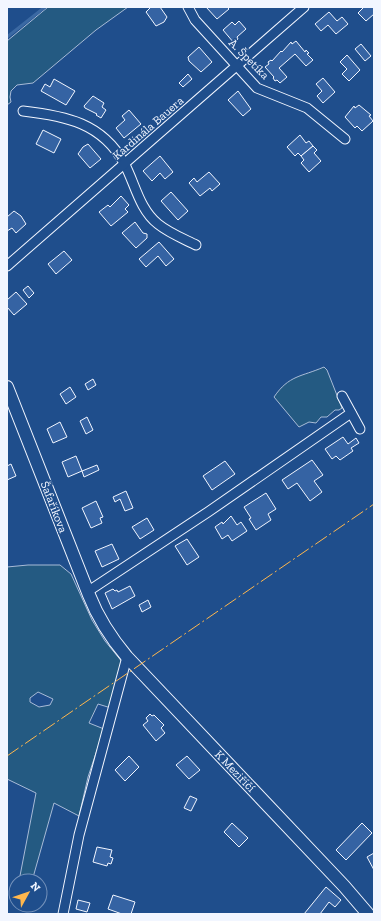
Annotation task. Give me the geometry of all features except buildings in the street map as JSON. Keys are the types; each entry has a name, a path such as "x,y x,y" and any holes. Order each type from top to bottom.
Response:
{"street":[{"name":"A. Špetíka","path":"188,7 195,20 257,88 307,108 345,139"},
{"name":"Kardinála Bauera","path":"8,263 304,7"},
{"path":"24,111 56,115 84,124 108,141 124,164 138,198 158,224 196,245"},
{"name":"Šafaříkova","path":"7,387 87,592 104,626"},
{"path":"342,396 360,429"},
{"path":"87,592 208,512 352,413"},
{"name":"K Meziříčí","path":"104,626 126,657 344,886 368,914"},
{"path":"63,914 78,835 126,657"}],"shaded area":[{"path":"48,7 128,7 96,30 33,83 17,85 11,91 11,102 7,105 7,41"},
{"path":"324,367 327,370 342,408 335,410 327,417 321,417 316,423 309,422 299,427 274,397 290,380"},
{"path":"28,565 60,565 71,574 92,620 105,641 123,663 111,708 98,704 89,723 104,729 88,777 79,816 54,803 34,873 21,873 36,793 7,779 7,567","holes":["38,692 53,699 50,705 39,707 30,702 30,698"]}],"waterway":[{"path":"7,37 45,7"}],"power":[{"path":"7,756 374,504"}]}
